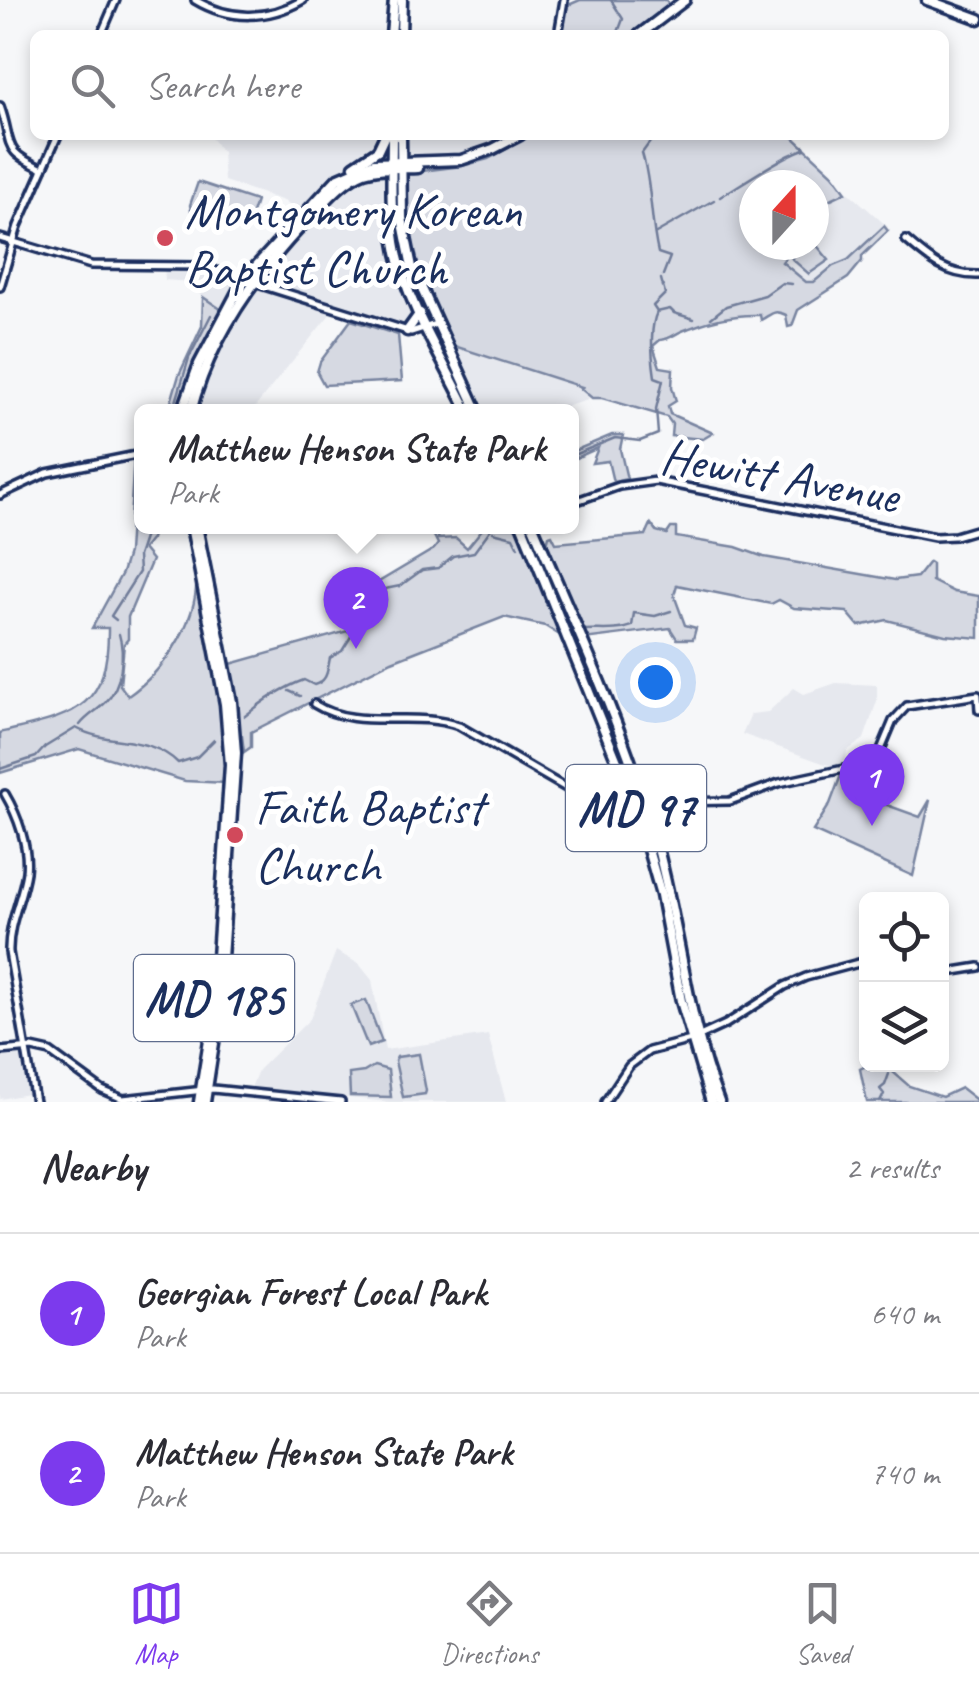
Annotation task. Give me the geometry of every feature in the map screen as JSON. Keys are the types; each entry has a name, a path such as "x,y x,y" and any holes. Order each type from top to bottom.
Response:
{"main road":[{"path":"391,30 394,0"},
{"path":"401,30 402,0"},
{"path":"646,30 685,0"},
{"path":"927,0 979,19"},
{"path":"185,404 198,367 248,280 337,178 375,153 385,140"},
{"path":"390,140 407,244 431,327 447,370 472,404"},
{"path":"400,140 392,212 398,258 420,313 431,327 466,404"},
{"path":"193,404 248,280 347,182 371,170 461,160 512,140"},
{"path":"337,178 370,164 397,166"},
{"path":"407,330 420,313"},
{"name":"MD 185","path":"196,534 228,703 230,748 213,1016 202,1102"},
{"name":"MD 97","path":"525,534 642,809"},
{"name":"MD 97","path":"536,534 642,809 693,1038 715,1102"}],"street":[{"path":"103,30 116,0"},
{"path":"195,0 223,13 255,16 286,9 303,0"},
{"path":"559,30 564,0"},
{"path":"0,106 12,150 20,159 43,169"},
{"path":"0,287 13,242 56,140"},
{"path":"0,238 91,266 186,264 407,330 431,327"},
{"path":"906,240 937,266 950,272 979,274"},
{"path":"0,495 47,473 134,455"},
{"name":"Hewitt Avenue","path":"579,499 634,482 656,482 936,537 979,529"},
{"path":"314,704 350,719 444,721 459,726 604,810 618,814 668,802 730,802 779,782 862,765 880,752 893,722 908,706 978,695 979,710"},
{"path":"6,794 21,830 27,869 8,940 34,1102"},
{"path":"0,943 8,940"},
{"path":"605,1102 636,1060 649,1052 732,1021 787,985 859,962"},
{"path":"949,972 979,967"},
{"path":"0,1050 50,1052 102,1090 123,1100 205,1089 341,1102"}],"shaded area":[{"path":"580,0 666,0 671,6 643,30 559,30 564,7"},
{"path":"213,140 381,140 368,158 342,174 301,215 284,201 224,181 222,152"},
{"path":"401,140 509,140 473,157 402,163"},
{"path":"523,140 796,140 829,170 739,170 739,260 784,260 806,282 814,282 833,266 848,260 884,226 888,231 862,256 848,278 798,310 792,326 788,327 786,315 778,312 761,320 760,315 730,317 691,327 653,346 660,367 673,369 676,401 668,406 670,414 713,433 703,439 671,436 672,424 667,417 592,398 582,387 451,345 419,277 408,236 406,173 488,159"},
{"path":"392,168 398,258 427,328 417,332 335,308 258,404 194,404 207,368 253,282 350,179"},
{"path":"829,170 833,174 846,192 829,200"},
{"path":"198,182 256,201 246,232 192,216 190,205"},
{"path":"837,182 888,227 836,284 800,292 780,260 829,260 829,191"},
{"path":"793,260 829,260 809,274"},
{"path":"164,265 188,265 244,279 225,312 189,282 165,280"},
{"path":"203,297 225,312 185,404 170,404 179,375 202,326"},
{"path":"351,320 398,335 402,381 324,385 317,372 320,362"},
{"path":"451,345 583,387 588,400 575,404 480,404"},
{"path":"612,435 623,435 620,449 627,479 613,482 608,461 592,463 598,448 579,456 579,449"},
{"path":"134,455 134,534 152,534 143,549 152,560 128,617 120,685 128,696 154,673 186,626 196,591 196,574 219,691 220,667 348,631 358,617 350,604 357,595 434,549 438,544 433,534 439,534 438,539 456,538 467,548 478,534 529,534 551,575 573,633 563,637 545,626 504,617 392,661 251,732 251,747 244,752 242,736 234,740 225,766 226,783 185,781 79,749 0,773 0,733 65,714 93,694 107,656 108,628 92,628 122,573 128,553"},
{"path":"651,524 656,531 667,534 676,528 676,537 895,580 917,577 929,562 932,581 954,592 979,596 979,638 945,635 887,620 859,626 847,612 794,608 779,600 771,604 677,585 674,595 685,625 696,628 693,639 677,639 670,628 584,639 546,548 549,536 556,543 646,535"},
{"path":"836,683 877,685 877,701 864,739 847,751 845,765 831,766 742,734 751,714 768,712 794,688 804,694"},
{"path":"851,774 845,790 920,817 930,800 913,876 813,831 830,804 841,775"},
{"path":"336,951 359,964 372,980 385,1050 488,1035 506,1102 389,1102 251,1088 258,1070 310,1019"},
{"path":"366,1000 382,1042 368,1047 351,1005"},
{"path":"21,1052 28,1094 0,1099 0,1053"},
{"path":"419,1054 425,1094 403,1097 395,1061 397,1057"},
{"path":"374,1066 388,1070 391,1097 350,1096 349,1074"},
{"path":"861,1072 893,1072 909,1086 942,1097 961,1088 979,1102 867,1102"}],"waterway":[{"path":"611,0 623,19 619,30"},
{"path":"649,140 642,153 655,240 658,253 670,257 663,275"},
{"path":"720,197 805,149 804,146"},
{"path":"656,233 714,200"},
{"path":"579,453 615,438 640,441 658,434 656,409 663,380 655,377 652,343 657,312 653,306 665,294 661,279"},
{"path":"711,318 726,306 765,295 782,283 792,284"},
{"path":"657,312 670,309 694,319"},
{"path":"175,404 189,358 211,315"},
{"path":"116,620 111,616 139,572 138,556 145,534"},
{"path":"245,716 296,683 304,680 314,685 322,681 330,658 342,651 366,612 378,611 385,589 400,586 422,570 438,568 453,556 474,552 487,534"},
{"path":"501,534 513,537 518,547"},
{"path":"584,630 626,628 632,626 634,613 655,616 671,611"},
{"path":"80,725 105,703 115,688 122,660 119,634"},
{"path":"289,691 300,696"},
{"path":"0,769 36,757 76,728 154,748 178,763 197,757 214,740"},
{"path":"880,1102 884,1094 880,1089 889,1074"}],"place":[{"name":"Montgomery Korean Baptist Church","path":"165,238"},
{"name":"Matthew Henson State Park","path":"356,649"},
{"name":"Georgian Forest Local Park","path":"872,826"},
{"name":"Faith Baptist Church","path":"235,835"}]}
